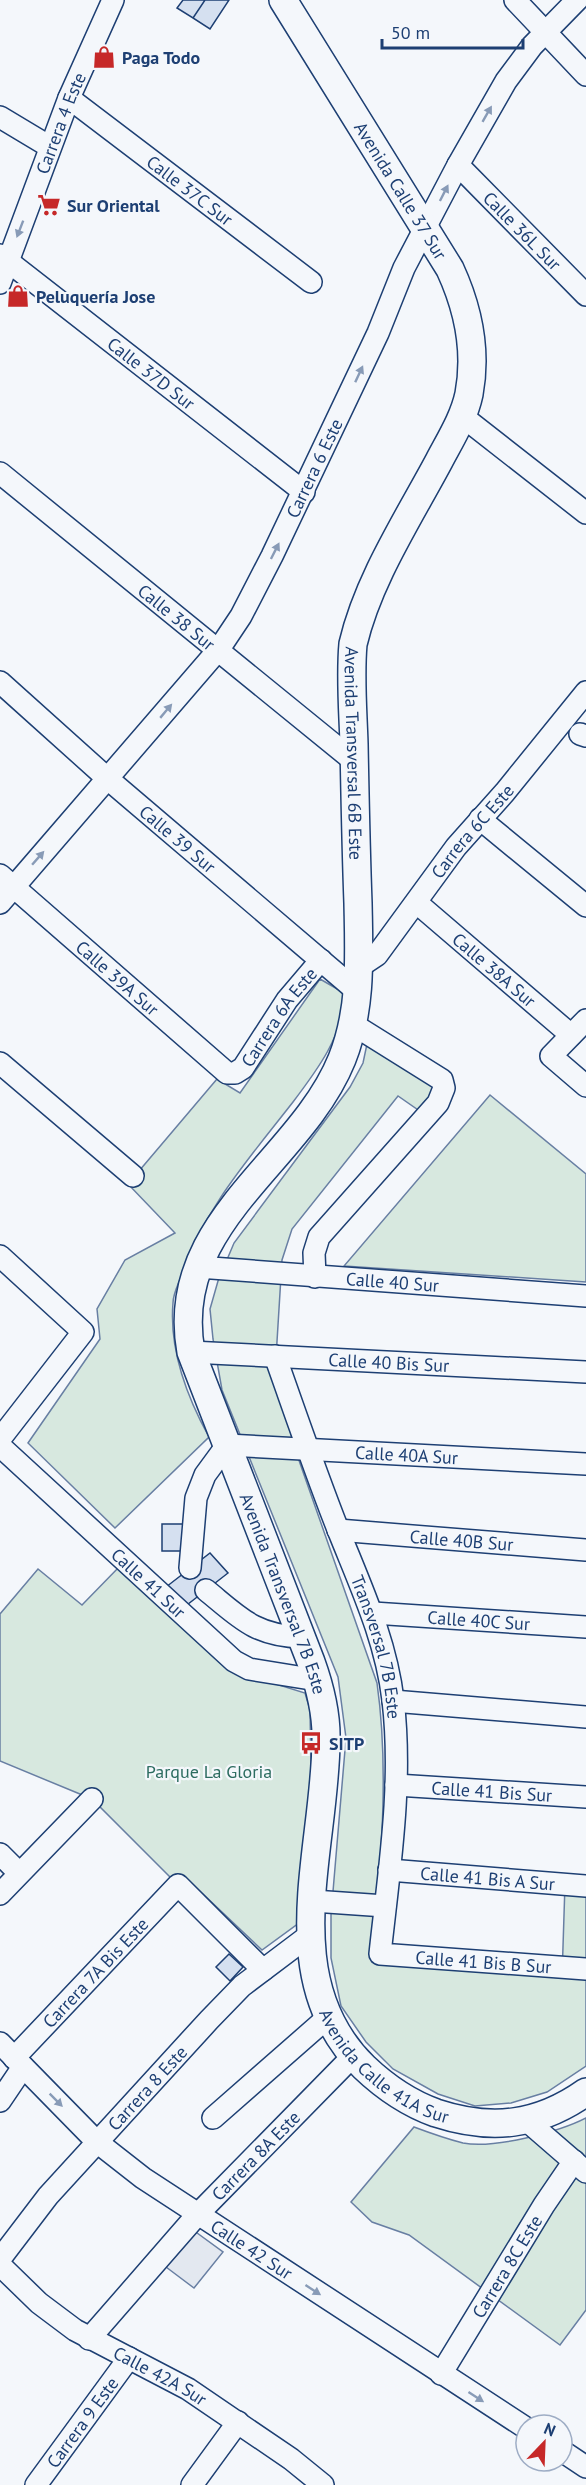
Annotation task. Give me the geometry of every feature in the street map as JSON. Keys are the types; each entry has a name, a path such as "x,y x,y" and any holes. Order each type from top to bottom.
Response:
{"main road":[{"name":"Avenida Calle 37 Sur","path":"283,0 453,277 466,312 472,362 465,406"},
{"name":"Avenida Transversal 6B Este","path":"354,1025 358,980 352,661 357,628 384,567 465,406"},
{"name":"Avenida Transversal 7B Este","path":"311,1934 326,1742 324,1708 317,1680 301,1637 191,1352 186,1317 189,1296 198,1267 225,1217 315,1105 333,1079 354,1025"},
{"name":"Avenida Calle 41A Sur","path":"311,1934 315,1983 327,2018 353,2056 400,2097 429,2111 483,2125 526,2120 567,2106 586,2092"}],"street":[{"name":"Carrera 4 Este","path":"0,283 4,257 69,98 113,0"},
{"path":"515,0 586,75"},
{"name":"Carrera 6 Este","path":"4,888 108,779 219,649 241,616 304,492 378,333 404,268 458,165 506,81 544,33 577,0"},
{"name":"Calle 37C Sur","path":"69,98 311,282"},
{"path":"0,117 50,147"},
{"name":"Calle 36L Sur","path":"458,165 586,295"},
{"name":"Calle 37D Sur","path":"4,257 304,492"},
{"path":"465,406 586,513"},
{"name":"Calle 38 Sur","path":"0,473 354,760"},
{"name":"Calle 39 Sur","path":"0,682 108,779 321,960 358,980"},
{"name":"Carrera 6C Este","path":"358,980 417,903 456,847 505,792 586,692"},
{"path":"480,819 586,906"},
{"name":"Calle 39A Sur","path":"4,888 222,1071 237,1072"},
{"name":"Calle 38A Sur","path":"417,903 571,1035"},
{"name":"Carrera 6A Este","path":"237,1072 243,1068 287,1000 321,960"},
{"path":"586,1020 551,1056 586,1086"},
{"path":"315,1277 314,1253 319,1237 438,1103 444,1088 442,1080 354,1025"},
{"path":"0,1063 133,1176"},
{"path":"0,1256 83,1332 0,1439"},
{"name":"Calle 40 Sur","path":"198,1267 586,1296"},
{"name":"Calle 40 Bis Sur","path":"191,1352 586,1372"},
{"name":"Transversal 7B Este","path":"275,1356 338,1530 373,1613 386,1658 393,1701 396,1785 380,1954"},
{"path":"190,1568 196,1498 205,1475 227,1444"},
{"name":"Calle 40A Sur","path":"227,1444 586,1464"},
{"name":"Calle 41 Sur","path":"0,1446 234,1661 249,1669 317,1680"},
{"name":"Calle 40B Sur","path":"338,1530 586,1550"},
{"path":"206,1590 259,1630 278,1637 301,1637"},
{"name":"Calle 40C Sur","path":"373,1613 586,1628"},
{"path":"393,1701 586,1717"},
{"name":"Calle 41 Bis Sur","path":"396,1785 586,1797"},
{"path":"0,1894 92,1799"},
{"path":"0,1854 19,1874"},
{"name":"Calle 41 Bis A Sur","path":"389,1870 586,1886"},
{"name":"Carrera 7A Bis Este","path":"0,2101 12,2056 178,1885 263,1970"},
{"path":"313,1901 385,1906"},
{"name":"Carrera 8 Este","path":"0,2259 27,2220 224,2004 263,1970 311,1934"},
{"name":"Calle 41 Bis B Sur","path":"380,1954 586,1969"},
{"path":"213,2118 327,2018"},
{"name":"Calle 42 Sur","path":"12,2056 97,2142 158,2189 514,2420"},
{"name":"Carrera 8A Este","path":"89,2339 197,2215 353,2056"},
{"path":"526,2120 580,2167"},
{"name":"Carrera 8C Este","path":"441,2374 544,2205 580,2167"},
{"name":"Calle 42A Sur","path":"0,2265 39,2303 89,2339 188,2389 238,2422 323,2485"},
{"name":"Carrera 9 Este","path":"36,2485 129,2358"},
{"path":"192,2485 238,2422"},
{"path":"581,2485 586,2477"}],"green space":[{"path":"320,979 346,994 344,1010 334,1038 311,1077 229,1185 201,1229 174,1296 172,1321 181,1373 209,1437 115,1528 28,1443 100,1339 97,1309 125,1260 175,1233 128,1184 217,1079 240,1093"},
{"path":"367,1044 443,1091 424,1114 398,1096 292,1229 282,1260 275,1374 295,1449 377,1683 383,1752 383,1787 381,1857 372,1962 562,1978 565,1884 586,1877 586,2066 547,2092 511,2103 475,2106 438,2094 393,2069 366,2042 341,2006 331,1958 331,1915 346,1738 338,1677 222,1390 213,1339 210,1309 218,1281 234,1243 350,1087 363,1063"},
{"path":"490,1095 586,1174 586,1282 344,1266"},
{"name":"Parque La Gloria","path":"120,1566 240,1673 305,1693 310,1710 311,1769 303,1920 262,1950 186,1878 178,1885 92,1799 0,1761 0,1614 38,1569 82,1605"},
{"path":"586,2118 586,2310 560,2345 409,2235 372,2222 351,2202 414,2127 463,2143 492,2144 543,2134"}],"shaded area":[{"path":"193,2230 223,2252 194,2288 162,2264"}],"building":[{"path":"183,0 205,0 193,18 177,8"},
{"path":"205,0 229,0 210,29 193,18"},
{"path":"162,1524 184,1524 184,1551 162,1551"},
{"path":"210,1553 228,1573 183,1608 166,1587"},
{"path":"229,1954 243,1967 230,1981 216,1967"}],"place":[{"name":"Paga Todo","path":"104,57"},
{"name":"Sur Oriental","path":"49,205"},
{"name":"Peluquería Jose","path":"18,296"},
{"name":"SITP","path":"311,1743"}]}
